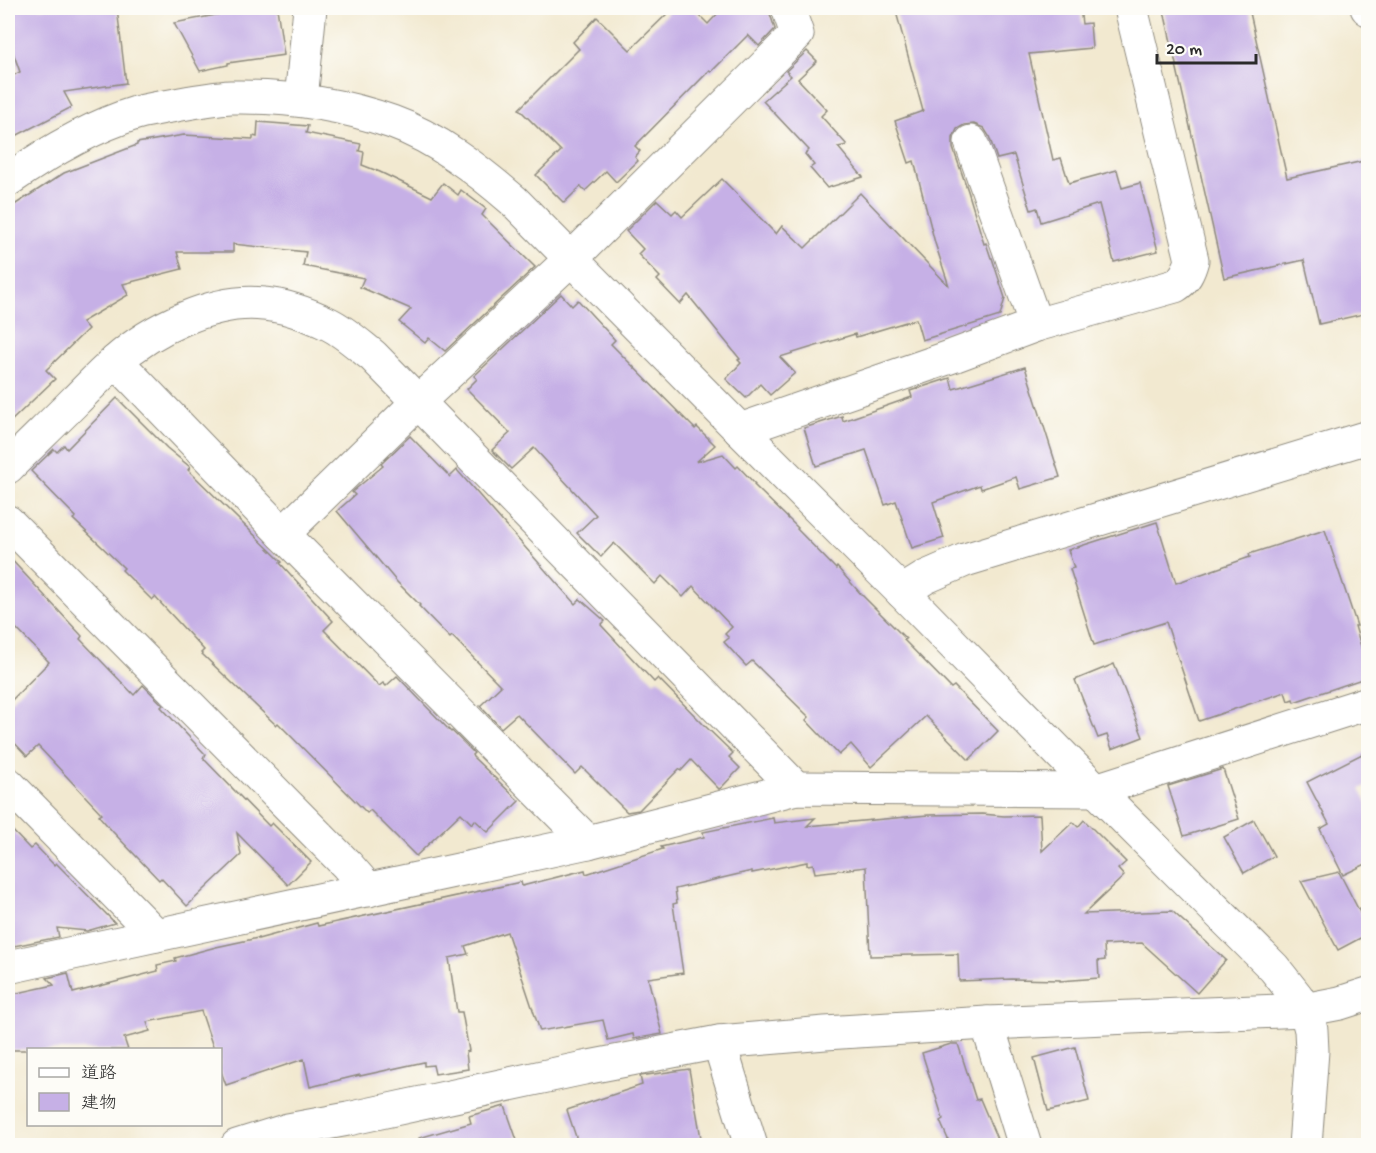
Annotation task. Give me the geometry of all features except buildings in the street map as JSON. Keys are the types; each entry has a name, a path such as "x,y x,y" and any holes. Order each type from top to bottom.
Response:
{"street":[{"path":"301,100 310,8"},
{"path":"284,534 420,401 571,259 797,34 788,8"},
{"path":"740,430 1036,325 1175,286 1182,282 1192,260 1131,8"},
{"path":"8,180 64,144 136,113 229,97 301,100 348,109 393,123 427,139 481,172 514,201 1274,968 1297,997 1311,1030 1312,1051 1305,1146"},
{"path":"971,142 1036,325"},
{"path":"8,467 116,361 141,341 169,324 231,305 262,303 289,308 331,325 373,356 420,401 796,788"},
{"path":"116,361 588,842"},
{"path":"902,592 926,577 964,560 1368,437"},
{"path":"8,522 369,890"},
{"path":"8,967 588,842 796,788 1096,790 1368,703"},
{"path":"8,784 156,935"},
{"path":"237,1146 288,1130 719,1042 987,1023 1304,1010 1340,1003 1368,994"},
{"path":"987,1023 1025,1146"},
{"path":"719,1042 751,1146"}]}
